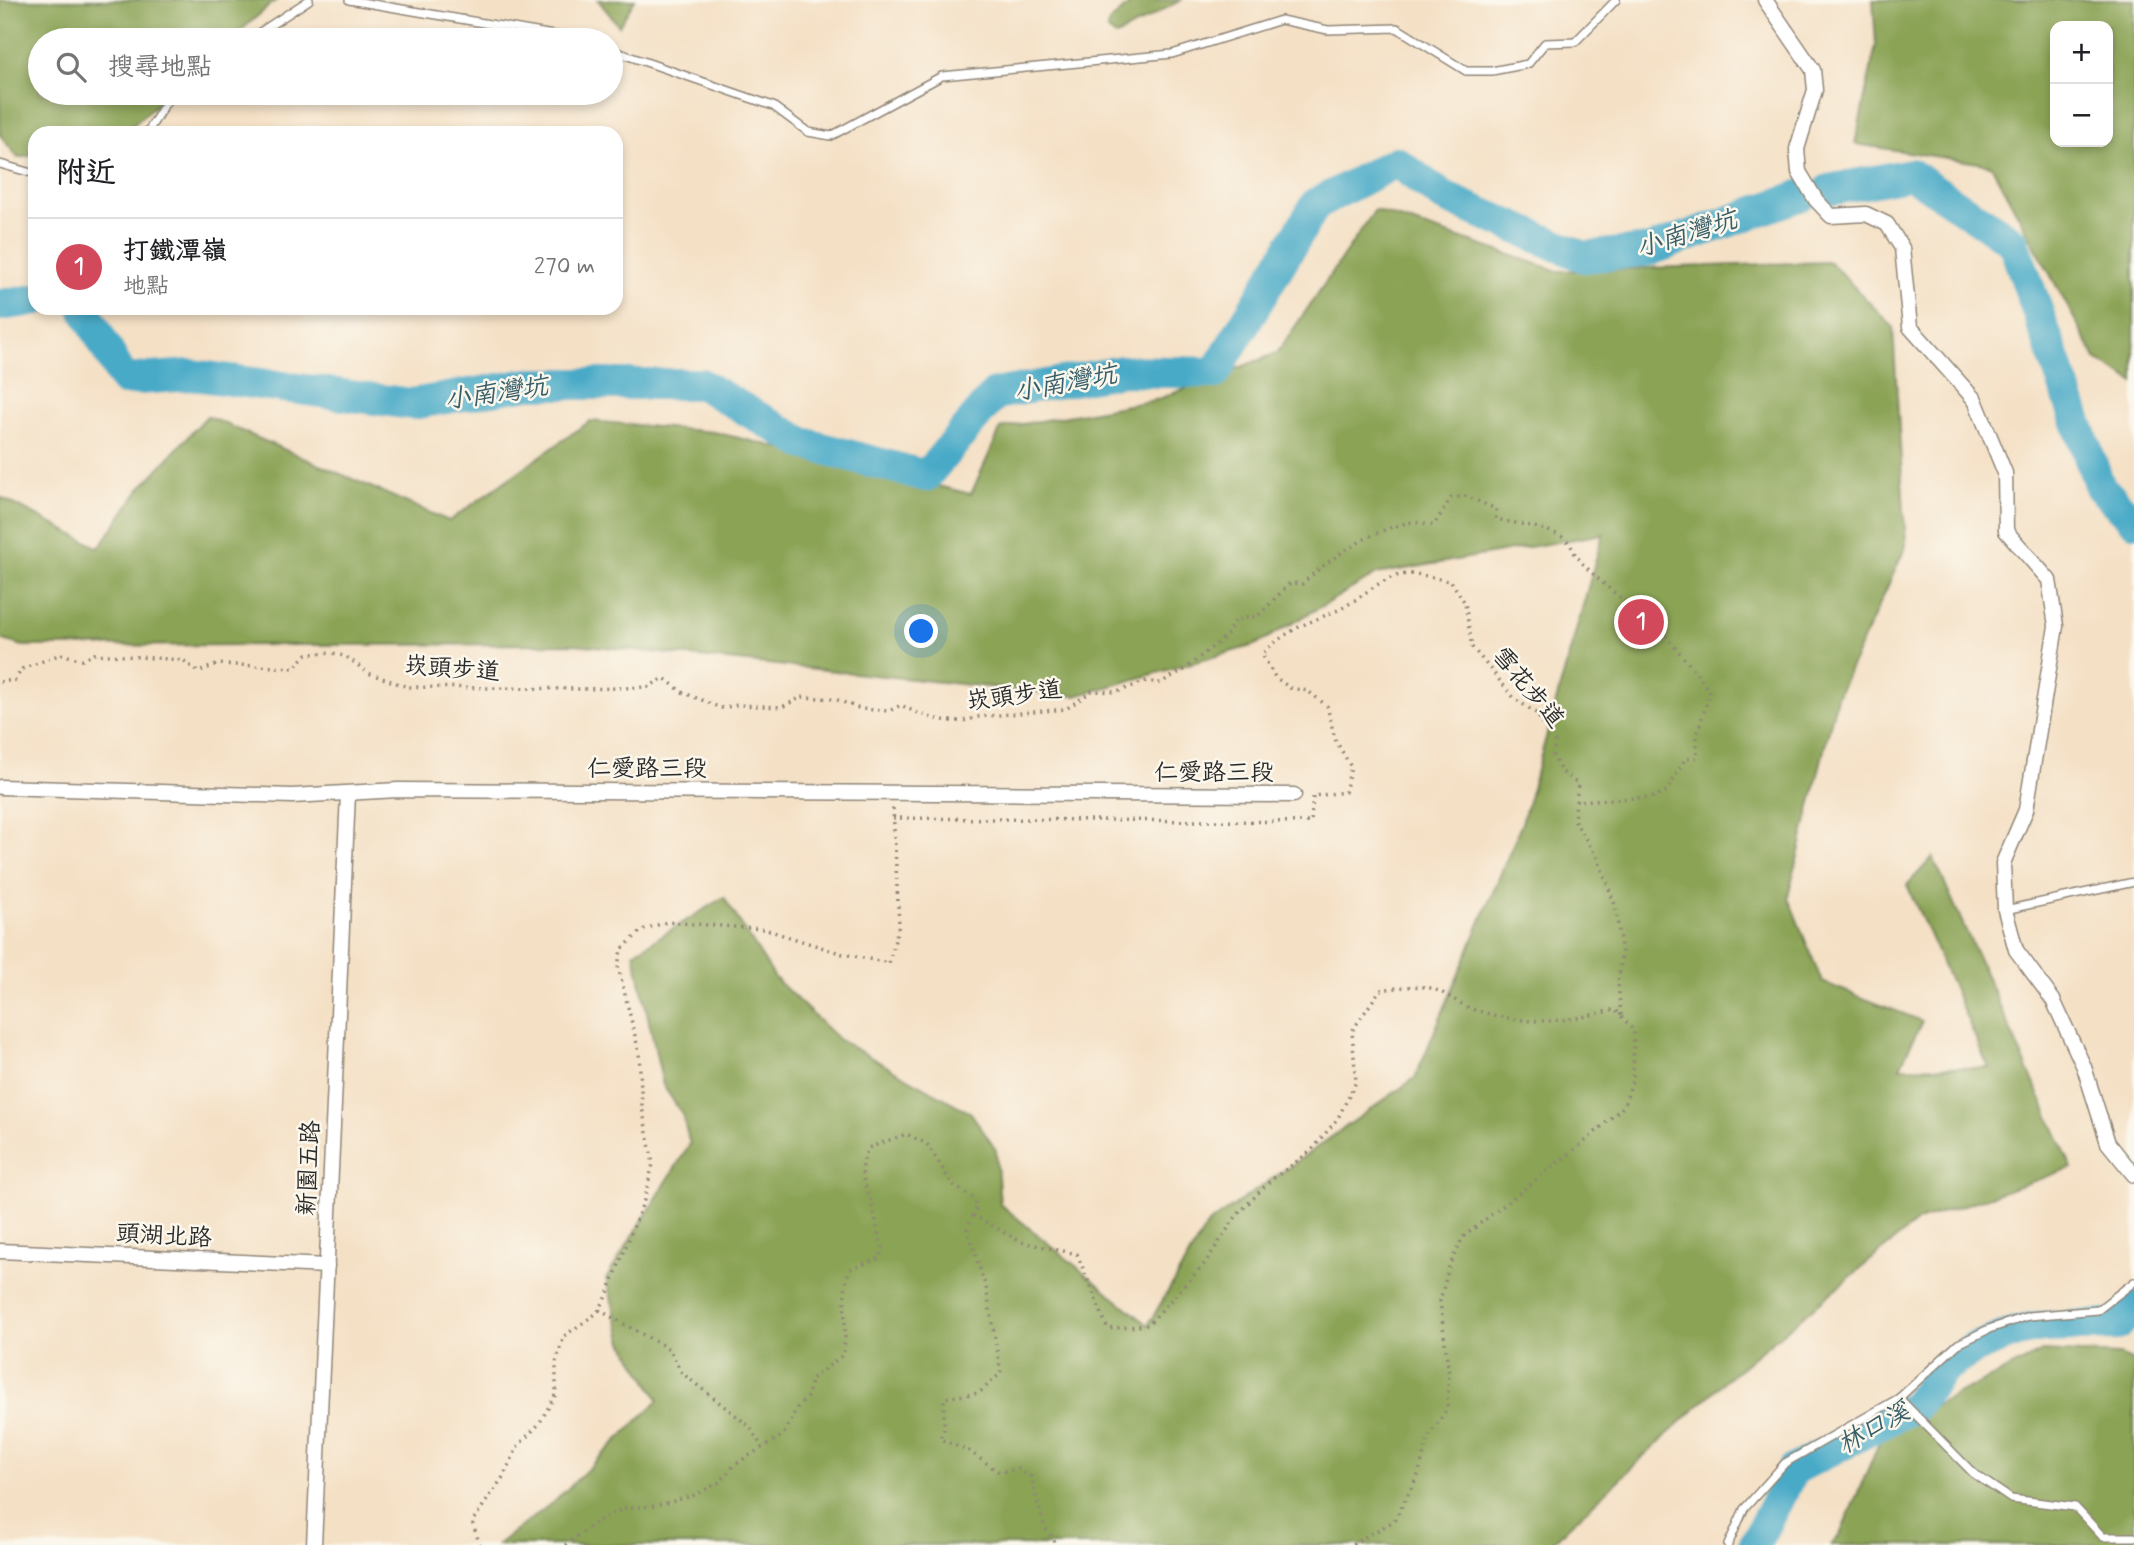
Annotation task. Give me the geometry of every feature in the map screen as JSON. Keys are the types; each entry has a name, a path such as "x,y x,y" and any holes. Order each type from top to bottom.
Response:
{"street":[{"path":"1765,0 1813,70 1815,90 1797,149 1799,172 1816,200 1831,216 1866,214 1887,224 1902,248 1910,327 1975,400 2006,473 2006,531 2049,580 2056,626 2026,810 2003,863 2005,910 2016,950 2053,1000 2084,1067 2108,1143 2134,1175"},
{"name":"仁愛路三段","path":"0,786 292,796 398,790 1294,795"},
{"name":"新園五路","path":"314,1545 348,794"},
{"name":"頭湖北路","path":"0,1251 327,1266"}],"lane":[{"path":"266,28 309,0"},
{"path":"349,0 513,28"},
{"path":"623,54 773,106 808,131 831,136 942,76 1172,54 1281,20 1328,30 1397,28 1466,71 1492,71 1528,64 1545,43 1575,42 1616,0"},
{"path":"151,126 164,105"},
{"path":"0,164 28,172"},
{"path":"2005,910 2134,882"},
{"path":"1728,1545 1744,1509 1785,1463 1899,1398 1958,1344 1989,1329 2029,1317 2098,1310 2134,1282"},
{"path":"1899,1398 1973,1473 2011,1499 2075,1507 2103,1537 2134,1537"}],"path":[{"name":"崁頭步道","path":"0,682 15,680 22,669 61,654 82,660 94,654 183,660 198,672 218,664 294,668 307,653 333,653 347,657 368,673 408,687 648,687 664,678 682,692 721,708 738,705 782,707 802,697 824,698 835,699 861,709 889,711 901,705 920,716 965,722 977,716 1066,709 1092,691 1117,692 1146,681 1160,682 1184,670 1226,636 1236,620 1258,616 1290,583 1302,584 1323,564 1362,541 1408,523 1434,525 1451,498 1466,496 1496,509 1496,519 1560,536 1573,545 1576,557 1601,581 1640,612 1651,614 1663,636 1674,644 1710,693 1697,734 1698,758 1685,759 1667,790 1653,796 1577,801"},
{"name":"雪花步道","path":"893,818 1311,822 1313,796 1345,792 1350,767 1335,739 1327,706 1308,691 1290,688 1275,677 1262,654 1281,636 1304,623 1337,611 1386,579 1410,574 1451,581 1465,603 1472,647 1515,699 1536,713 1555,742 1553,756 1561,771 1578,784 1574,820 1598,859 1615,905 1622,953 1618,983 1621,1016 1634,1031 1633,1078 1624,1106 1589,1139 1463,1237 1440,1301 1449,1375 1447,1409 1428,1438 1418,1475 1394,1521 1351,1545"},
{"path":"480,1545 472,1522 503,1476 518,1446 539,1424 556,1394 556,1362 564,1336 599,1310 644,1199 653,1164 642,1107 639,1052 618,966 621,950 642,930 667,922 764,929 842,954 889,963 899,925 892,793"},
{"path":"973,1215 1021,1242 1077,1254 1108,1329 1148,1325 1205,1263 1237,1215 1270,1181 1311,1151 1338,1118 1356,1082 1352,1031 1380,990 1432,988 1469,1008 1506,1018 1572,1021 1615,1009 1621,1016"},
{"path":"565,1545 596,1522 624,1508 655,1506 695,1495 720,1482 734,1465 783,1435 797,1408 808,1395 811,1379 843,1355 848,1332 844,1284 850,1269 880,1258 883,1247 875,1230 874,1212 861,1179 868,1148 906,1134 927,1144 953,1185 972,1198 977,1207 967,1228 986,1288 1001,1373 979,1393 944,1398 944,1429 940,1439 969,1451 999,1472 1018,1469 1031,1477 1044,1526 1057,1545"},
{"path":"599,1310 669,1349 682,1373 749,1426 762,1447"}],"green space":[{"path":"0,0 276,0 244,28 28,28 28,105 156,105 132,126 28,126 28,156 18,158 0,135"},
{"path":"598,0 635,0 619,26"},
{"path":"1135,0 1181,0 1116,36 1108,30 1108,23"},
{"path":"1873,0 2134,0 2134,382 2096,359 1991,165 1855,144 1876,45"},
{"path":"1375,210 1558,271 1830,262 1893,327 1906,546 1837,697 1788,897 1822,982 1922,1021 1900,1067 1989,1068 1907,885 1933,857 2072,1168 1918,1221 1727,1379 1549,1545 497,1545 557,1499 659,1400 623,1342 606,1279 690,1144 682,1114 663,1085 634,953 724,897 775,978 838,1039 971,1113 996,1150 1000,1204 1148,1325 1208,1224 1415,1078 1522,823 1603,534 1377,574 1255,645 1076,696 574,644 23,646 0,639 0,497 99,548 139,490 207,416 449,521 590,421 714,432 971,494 1001,428 1156,400 1277,353"},
{"path":"2044,1351 2119,1355 2134,1361 2134,1545 1831,1545 1840,1535 1884,1431"}],"waterway":[{"name":"小南灣坑","path":"88,315 124,380 192,375 412,404 528,384 701,384 803,443 926,476 995,394 1122,371 1215,373 1316,204 1396,162 1444,197 1584,257 1650,250 1802,195"},
{"name":"小南灣坑","path":"1829,190 1911,174 2013,242 2100,487 2134,521"},
{"name":"小南灣坑","path":"0,305 28,301"},
{"name":"林口溪","path":"1754,1545 1793,1470 1915,1406 1944,1368 1975,1348 2016,1332 2042,1327 2118,1325 2134,1306"}],"place":[{"name":"打鐵潭嶺","path":"1641,622"}]}
